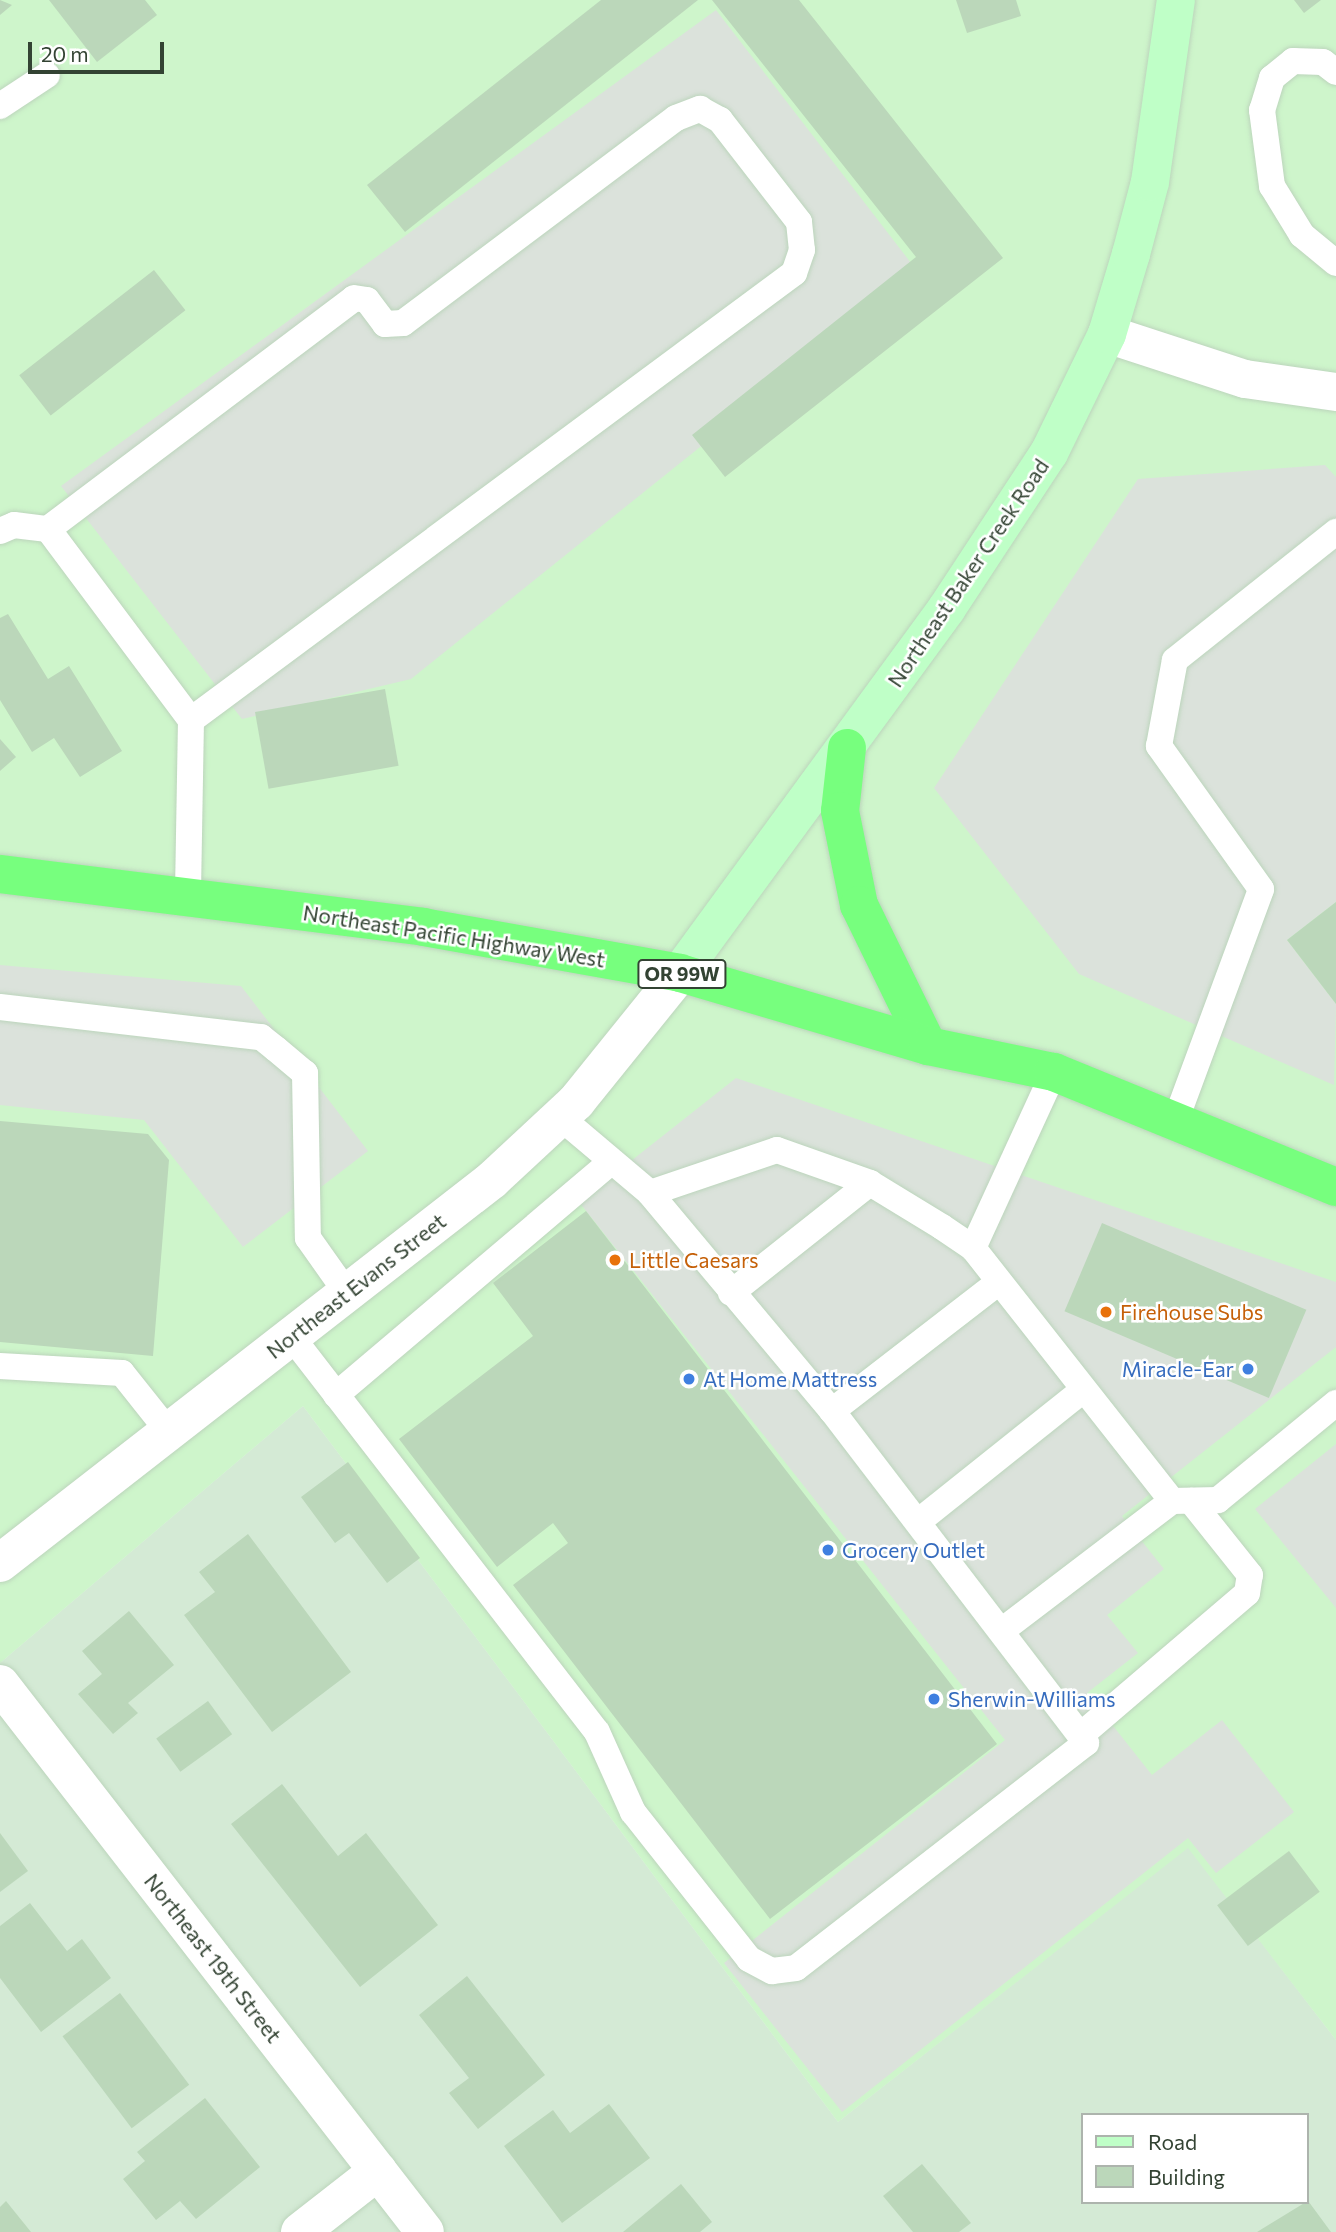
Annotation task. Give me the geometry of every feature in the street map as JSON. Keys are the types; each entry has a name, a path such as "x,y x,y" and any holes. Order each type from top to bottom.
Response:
{"highway":[{"path":"846,748 840,811 859,905 928,1046"},
{"name":"Northeast Pacific Highway West","path":"0,874 423,927 680,973 928,1046 1054,1072 1336,1187"}],"main road":[{"name":"Northeast Baker Creek Road","path":"680,973 1004,527 1049,453 1107,334 1150,182 1176,0"}],"street":[{"path":"1107,334 1245,379 1336,392"},
{"name":"Northeast Evans Street","path":"0,1563 492,1180 560,1117 680,973"},
{"name":"Northeast 19th Street","path":"0,1684 425,2232"},
{"path":"300,2232 378,2171"}],"lane":[{"path":"1336,72 1323,62 1293,61 1272,78 1262,110 1272,186 1302,235 1336,263"},
{"path":"0,106 47,75"},
{"path":"0,531 13,525 48,529 355,298 367,300 385,324 402,323 676,118 700,109 720,120 799,222 802,250 794,272 191,720"},
{"path":"48,529 191,720 188,896"},
{"path":"1175,1122 1261,889 1159,746 1174,660 1336,532"},
{"path":"0,1007 261,1037 276,1048 305,1073 308,1238 346,1293"},
{"path":"973,1248 1054,1072"},
{"path":"291,1336 597,1732 633,1812 749,1959 772,1971 807,1959 1086,1743 1004,1629 832,1411 650,1193 560,1117"},
{"path":"650,1193 777,1150 870,1183 973,1248 1082,1391 1250,1575 1247,1593 1081,1735"},
{"path":"336,1395 611,1162"},
{"path":"731,1293 870,1183"},
{"path":"832,1411 999,1282"},
{"path":"0,1366 121,1373 169,1432"},
{"path":"919,1521 1082,1391"},
{"path":"1004,1629 1182,1501 1218,1500 1336,1403"}],"shaded area":[{"path":"0,0 1336,0 1336,2040 1188,1848 838,2122 303,1406 0,1663"},
{"path":"716,10 918,272 411,679 242,719 61,486"},
{"path":"1325,465 1336,477 1336,902 1287,940 1336,1004 1334,1085 1079,974 934,788 1138,479"},
{"path":"0,965 241,986 368,1151 243,1247 144,1120 0,1105"},
{"path":"736,1078 1336,1282 1336,1347 1122,1516 1164,1569 1107,1615 1138,1653 1087,1693 1152,1775 1222,1720 1294,1812 1216,1873 1188,1838 842,2112 724,1963 1005,1740 579,1202"},
{"path":"303,1406 838,2122 1188,1847 1336,2040 1336,2232 0,2232 0,1663"},
{"path":"1336,1444 1336,1608 1255,1509"}],"building":[{"path":"0,0 12,5 0,15"},
{"path":"49,0 145,0 157,15 97,62"},
{"path":"601,0 698,0 405,232 367,185"},
{"path":"712,0 799,0 1003,258 725,477 692,435 916,257"},
{"path":"956,0 1016,0 1021,16 967,33"},
{"path":"1294,0 1321,0 1304,13"},
{"path":"154,270 185,310 51,415 19,375"},
{"path":"8,614 48,679 69,666 122,751 80,777 54,738 32,752 0,700 0,618"},
{"path":"385,689 399,766 269,789 255,712"},
{"path":"0,739 16,757 0,771"},
{"path":"1336,902 1336,1004 1287,940"},
{"path":"0,1121 148,1134 169,1160 153,1356 0,1342"},
{"path":"586,1211 997,1744 770,1919 513,1585 568,1543 553,1523 497,1567 399,1439 533,1336 493,1283"},
{"path":"1102,1223 1306,1310 1269,1398 1064,1311"},
{"path":"348,1462 420,1558 387,1583 349,1533 335,1543 301,1497"},
{"path":"248,1534 351,1672 272,1732 184,1615 215,1592 199,1572"},
{"path":"129,1611 174,1665 128,1703 138,1713 113,1734 78,1694 102,1674 82,1651"},
{"path":"208,1701 232,1734 180,1772 156,1739"},
{"path":"282,1784 338,1856 366,1833 438,1925 360,1987 231,1824"},
{"path":"0,1833 28,1871 0,1892"},
{"path":"1289,1851 1320,1892 1248,1946 1217,1905"},
{"path":"30,1903 67,1951 82,1939 111,1978 41,2032 0,1978 0,1926"},
{"path":"467,1976 545,2075 478,2129 449,2093 469,2078 419,2015"},
{"path":"120,1993 189,2085 132,2128 62,2036"},
{"path":"205,2098 260,2167 196,2219 180,2201 156,2220 123,2179 145,2161 137,2152"},
{"path":"609,2104 650,2158 562,2223 504,2146 553,2110 570,2133"},
{"path":"922,2164 971,2223 959,2232 913,2232 883,2196"},
{"path":"681,2184 712,2222 700,2232 623,2232"},
{"path":"6,2201 31,2232 0,2232 0,2207"},
{"path":"1308,2201 1331,2232 1257,2232 1303,2204 1308,2204"}],"place":[{"name":"Little Caesars","path":"615,1260"},
{"name":"Firehouse Subs","path":"1106,1312"},
{"name":"Miracle-Ear","path":"1248,1369"},
{"name":"At Home Mattress","path":"689,1379"},
{"name":"Grocery Outlet","path":"828,1550"},
{"name":"Sherwin-Williams","path":"934,1699"}]}
